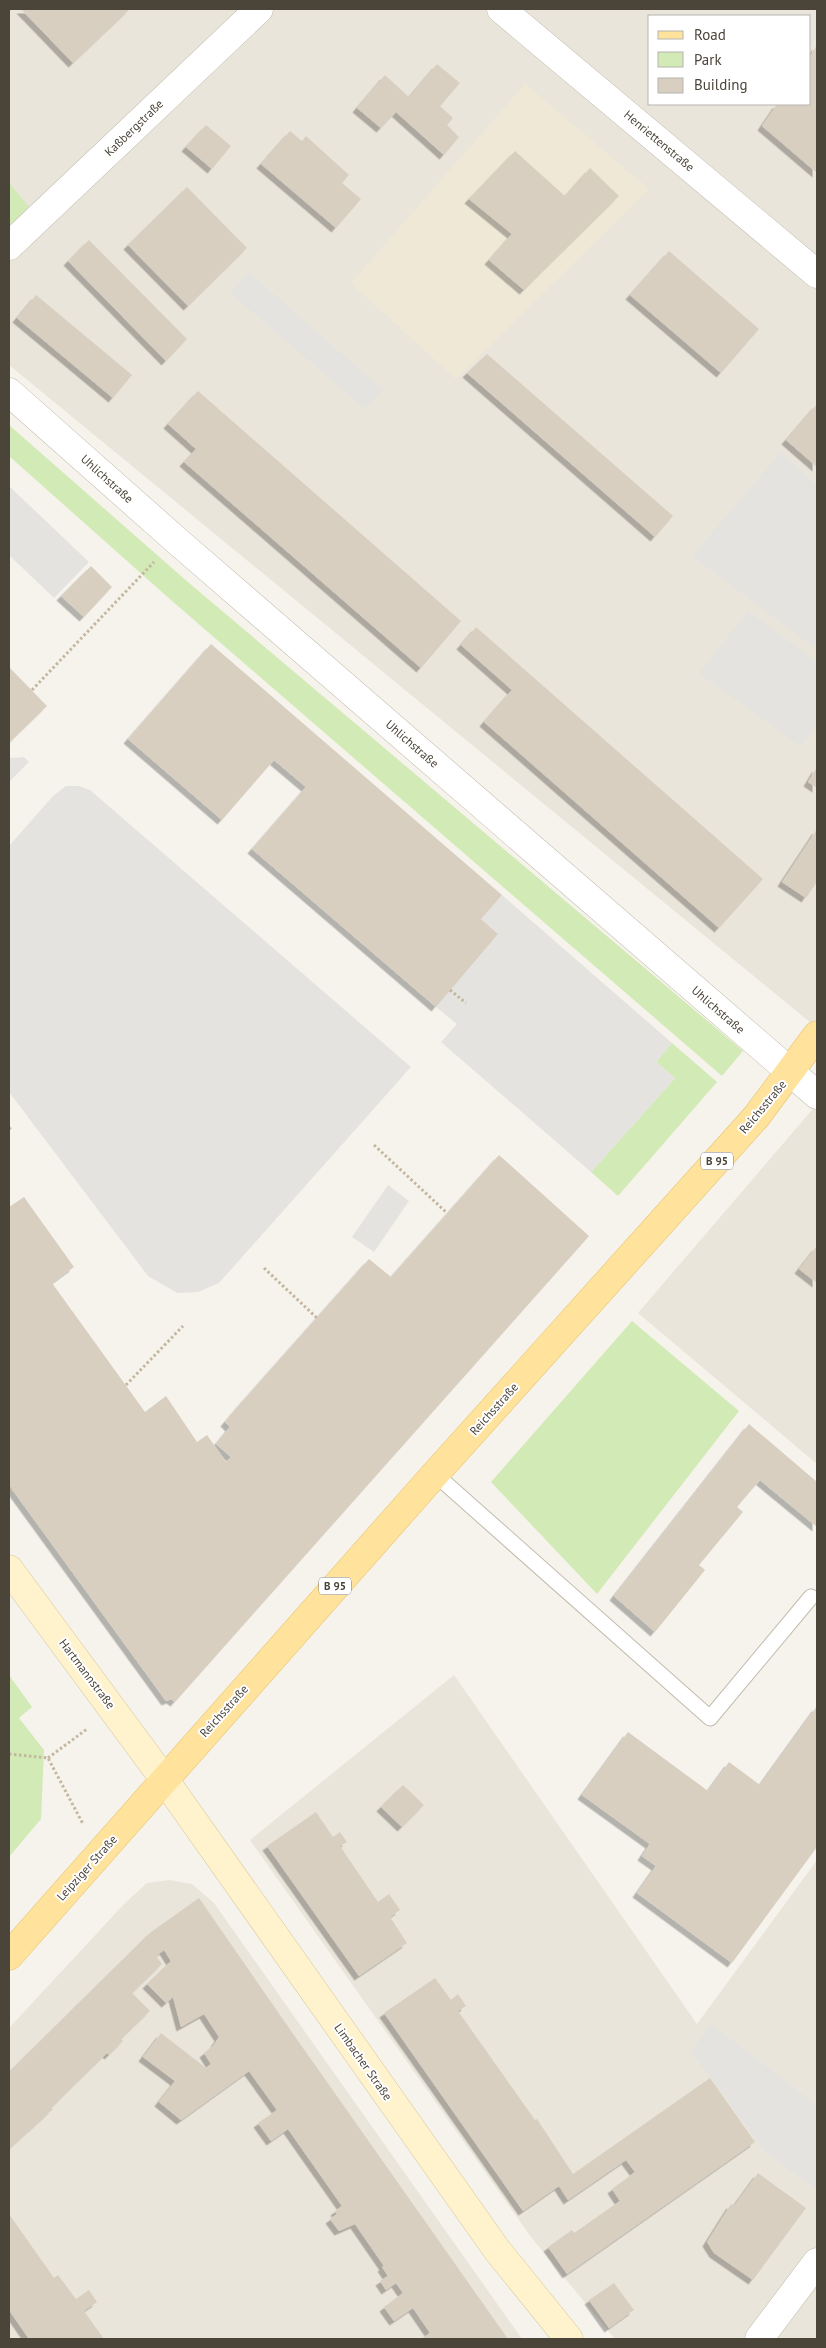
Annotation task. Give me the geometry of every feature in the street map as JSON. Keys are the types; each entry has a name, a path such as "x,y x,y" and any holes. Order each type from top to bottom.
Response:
{"main road":[{"name":"Reichsstraße","path":"164,1779 756,1117 790,1074 817,1035"},
{"name":"Hartmannstraße","path":"9,1569 164,1779"},
{"name":"Leipziger Straße","path":"9,1956 164,1779"},
{"name":"Limbacher Straße","path":"164,1779 497,2250 569,2339"}],"street":[{"name":"Kaßbergstraße","path":"9,246 259,9"},
{"name":"Henriettenstraße","path":"501,9 817,274"},
{"name":"Uhlichstraße","path":"9,392 176,540 790,1074 817,1095"},
{"path":"759,2339 817,2262"}],"lane":[{"path":"435,1474 710,1718 811,1597"}],"path":[{"path":"32,690 176,540"},
{"path":"450,990 466,1003"},
{"path":"374,1145 447,1213"},
{"path":"264,1268 317,1318"},
{"path":"126,1385 183,1326"},
{"path":"9,1754 48,1758 113,1710"},
{"path":"48,1758 100,1854"}],"shaded area":[{"path":"9,9 817,9 817,1028 9,365 9,228 28,207 9,182"},
{"path":"525,84 649,189 456,379 351,283"},
{"path":"249,272 383,390 365,409 230,293"},
{"path":"781,452 817,485 817,642 813,647 692,556"},
{"path":"9,486 89,562 54,598 9,555"},
{"path":"748,611 817,662 817,724 801,747 699,673"},
{"path":"24,757 29,762 9,782 9,758"},
{"path":"66,786 79,786 90,790 411,1067 219,1283 198,1292 177,1293 148,1276 9,1092 9,846 53,796"},
{"path":"502,895 672,1043 656,1062 675,1078 591,1172 441,1042 457,1024 436,1007 498,934 481,919"},
{"path":"817,1104 817,1464 638,1313"},
{"path":"388,1185 409,1201 374,1252 352,1237"},
{"path":"454,1675 697,2024 817,1860 817,2339 615,2339 531,2237 250,1840"},
{"path":"169,1880 192,1884 214,1903 522,2339 9,2339 9,2028 125,1903 147,1883"},
{"path":"711,2024 817,2105 817,2190 765,2152 691,2052"}],"green space":[{"path":"9,182 29,207 9,228"},
{"path":"9,425 189,583 743,1051 722,1076 172,601 9,456"},
{"path":"672,1043 717,1082 618,1196 591,1172 675,1078 656,1062"},
{"path":"632,1321 739,1411 597,1594 491,1482"},
{"path":"9,1675 32,1707 19,1718 44,1750 41,1819 9,1857"}],"building":[{"path":"21,9 130,9 73,63"},
{"path":"817,45 817,173 762,126 776,105 811,105 811,54"},
{"path":"437,64 460,83 440,106 453,118 447,125 459,137 444,155 396,112 381,128 357,108 385,75 409,97"},
{"path":"206,125 231,146 212,169 186,147"},
{"path":"290,131 302,141 306,136 349,175 342,183 361,199 336,228 261,164"},
{"path":"515,151 565,196 590,168 619,196 524,290 489,260 512,234 469,199"},
{"path":"187,187 247,248 188,306 128,245"},
{"path":"89,240 187,339 166,361 68,261"},
{"path":"669,251 759,329 721,373 630,295"},
{"path":"36,295 132,375 113,398 17,318"},
{"path":"487,354 673,516 655,537 467,373"},
{"path":"198,391 461,621 421,668 184,462 196,449 168,424"},
{"path":"817,404 817,467 786,440"},
{"path":"91,566 112,587 84,617 61,596"},
{"path":"476,627 763,879 719,928 484,722 512,690 461,645"},
{"path":"211,644 502,895 481,919 498,934 436,1007 252,849 306,787 274,760 222,820 128,739"},
{"path":"9,667 47,706 9,743"},
{"path":"817,767 817,788 808,782"},
{"path":"817,829 817,882 806,898 782,882"},
{"path":"499,1155 589,1236 175,1702 171,1699 166,1701 9,1485 9,1207 24,1197 74,1267 52,1283 145,1412 166,1396 197,1442 207,1435 226,1462 231,1457 216,1444 230,1427 225,1422 369,1259 391,1277"},
{"path":"817,1246 817,1283 799,1269"},
{"path":"749,1424 817,1482 817,1527 760,1480 737,1507 743,1512 699,1565 705,1570 655,1632 614,1596"},
{"path":"817,1706 817,1847 732,1963 637,1893 656,1866 642,1856 650,1844 582,1795 628,1732 708,1791 729,1762 760,1785"},
{"path":"403,1785 424,1805 402,1827 381,1807"},
{"path":"316,1812 333,1837 340,1832 347,1842 340,1846 378,1902 389,1894 400,1910 390,1917 407,1943 359,1976 267,1846"},
{"path":"199,1898 508,2339 421,2339 430,2333 413,2308 394,2321 384,2307 403,2293 396,2283 386,2290 380,2281 388,2276 382,2267 384,2266 355,2224 339,2231 330,2219 337,2214 335,2211 342,2206 288,2129 271,2141 258,2123 277,2110 249,2071 181,2120 159,2102 175,2081 143,2057 161,2033 206,2068 211,2064 204,2053 213,2046 219,2037 204,2014 181,2027 173,1997 166,2003 147,1984 171,1961 164,1950 156,1956 162,1964 132,1993 150,2011 121,2039 123,2041 109,2055 107,2053 51,2108 53,2109 9,2149 9,2072 151,1932"},
{"path":"435,1978 451,2000 458,1994 466,2006 458,2011 535,2120 537,2119 573,2174 710,2078 755,2142 567,2274 548,2247 572,2230 574,2233 620,2201 612,2189 635,2172 626,2160 568,2200 559,2186 523,2211 384,2013"},
{"path":"758,2173 806,2208 753,2280 714,2253 707,2242 731,2204 734,2206"},
{"path":"9,2214 54,2278 58,2275 76,2299 89,2290 97,2302 84,2311 104,2339 29,2339 9,2310"},
{"path":"614,2283 634,2310 609,2328 589,2300"}]}
